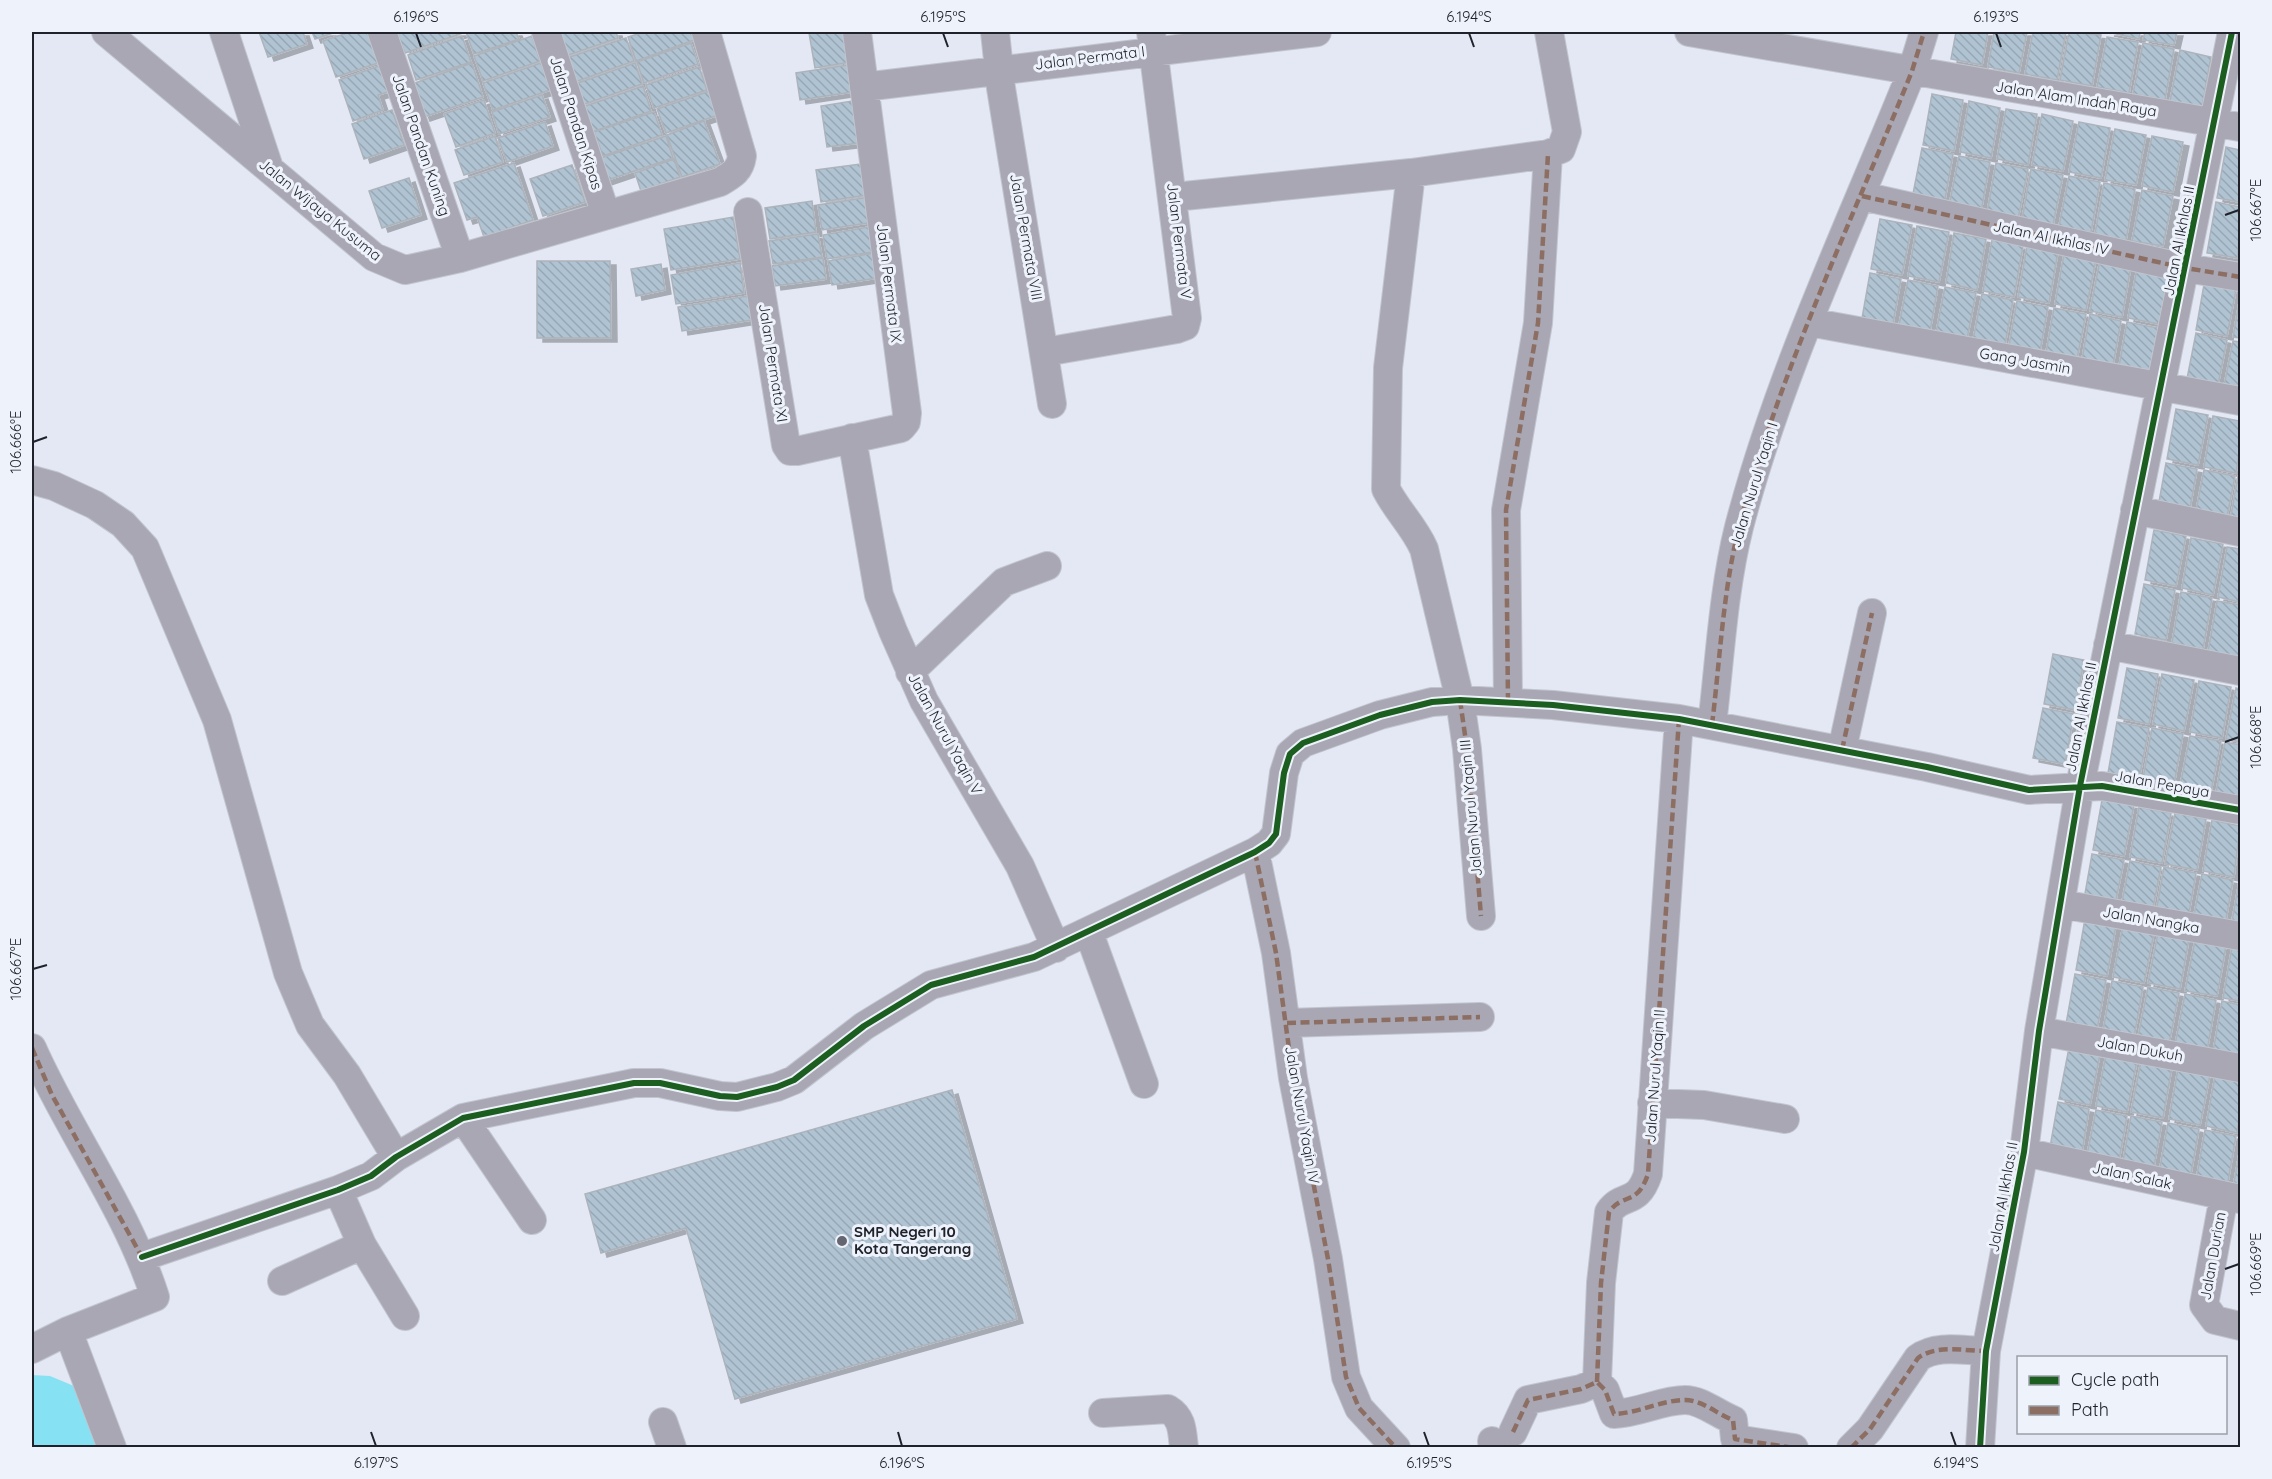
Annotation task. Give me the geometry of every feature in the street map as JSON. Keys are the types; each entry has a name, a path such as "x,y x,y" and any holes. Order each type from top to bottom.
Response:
{"street":[{"name":"Jalan Wijaya Kusuma","path":"106,32 355,242 387,264 405,270 460,258 720,182 740,167 742,156 738,138 706,32"},
{"path":"224,32 269,168"},
{"name":"Jalan Pandan Kuning","path":"382,32 460,258"},
{"name":"Jalan Pandan Kipas","path":"546,32 606,215"},
{"path":"857,32 864,87"},
{"name":"Jalan Permata VIII","path":"995,32 1052,405"},
{"name":"Jalan Permata I","path":"864,87 999,70 1152,41 1317,32"},
{"path":"1508,702 1506,510 1538,323 1557,147 1567,132 1549,32"},
{"name":"Jalan Alam Indah Raya","path":"1689,32 2228,125"},
{"path":"1809,322 1912,72 1924,32"},
{"name":"Jalan Al Ikhlas II","path":"1980,1448 1986,1351 2024,1152 2039,1030 2080,786 2160,385 2186,268 2228,125 2232,32"},
{"name":"Jalan Permata V","path":"1045,352 1185,326 1188,309 1152,41"},
{"name":"Jalan Permata IX","path":"852,438 900,428 906,422 864,87"},
{"path":"1174,197 1411,173 1557,147"},
{"name":"Jalan Nurul Yaqin III","path":"1411,173 1388,368 1386,489 1394,507 1415,528 1424,549 1460,700 1467,749 1481,916"},
{"name":"Jalan Al Ikhlas IV","path":"1862,196 2186,268 2241,277"},
{"name":"Jalan Permata XI","path":"748,212 786,445 790,450 797,451 852,438"},
{"name":"Gang Jasmin","path":"1809,322 2241,401"},
{"name":"Jalan Nurul Yaqin I","path":"1712,725 1731,568 1739,526 1769,432 1809,322"},
{"name":"Jalan Nurul Yaqin V","path":"852,438 879,595 924,701 1020,866 1056,948"},
{"path":"32,480 54,486 95,505 123,524 145,548 217,720 288,973 301,1006 310,1025 347,1075 396,1158"},
{"path":"2135,510 2241,532"},
{"path":"910,672 1004,582 1047,566"},
{"path":"1842,750 1872,613"},
{"path":"2108,645 2241,671"},
{"name":"Jalan Pepaya","path":"142,1257 338,1190 371,1176 396,1158 463,1118 634,1083 660,1083 720,1096 757,1094 794,1080 864,1026 931,985 1017,964 1056,948 1255,852 1269,843 1276,834 1284,773 1290,754 1303,743 1380,715 1432,702 1460,700 1508,702 1679,719 1842,750 2029,790 2102,786 2241,810"},
{"name":"Jalan Nurul Yaqin II","path":"1597,1382 1601,1283 1609,1212 1613,1206 1636,1197 1644,1186 1648,1174 1679,719"},
{"name":"Jalan Nurul Yaqin IV","path":"1255,852 1287,1023 1293,1078 1328,1259 1346,1377 1359,1408 1396,1448"},
{"name":"Jalan Nangka","path":"2061,904 2241,936"},
{"path":"1089,933 1144,1084"},
{"path":"1287,1023 1480,1017"},
{"name":"Jalan Dukuh","path":"2039,1030 2241,1068"},
{"path":"32,1048 63,1115 142,1257 155,1297 68,1331 32,1349"},
{"path":"1652,1102 1704,1105 1785,1119"},
{"path":"463,1118 532,1220"},
{"name":"Jalan Salak","path":"2024,1152 2232,1198"},
{"path":"338,1190 362,1245 405,1316"},
{"name":"Jalan Durian","path":"2232,1198 2203,1296 2204,1305 2214,1320 2241,1326"},
{"path":"282,1281 362,1245"},
{"path":"68,1331 112,1448"},
{"path":"1855,1447 1870,1429 1918,1358 1935,1350 1986,1351"},
{"path":"1499,1440 1528,1400 1581,1389 1597,1382 1605,1390 1614,1414 1634,1413 1686,1400 1709,1407 1716,1414 1733,1420 1735,1439 1794,1448"},
{"path":"1103,1413 1168,1409 1176,1414 1182,1424 1184,1448"}],"water":[{"path":"32,1375 50,1376 74,1386 99,1447 32,1447"}],"building":[{"path":"259,32 303,32 307,44 268,57"},
{"path":"312,32 336,32 315,39"},
{"path":"350,32 367,32 378,63 336,77 323,41"},
{"path":"397,32 463,32 463,33 405,53"},
{"path":"466,32 516,32 519,39 474,54"},
{"path":"561,32 616,32 618,38 560,58"},
{"path":"644,32 691,32 694,40 636,61 628,37"},
{"path":"847,32 851,62 815,68 809,33"},
{"path":"1956,32 1988,32 1982,65 1951,59"},
{"path":"1994,32 2027,32 2019,73 1988,67"},
{"path":"2033,32 2066,32 2057,80 2025,74"},
{"path":"2069,32 2101,35 2092,86 2060,80"},
{"path":"2108,32 2140,32 2139,39"},
{"path":"2145,32 2177,32 2174,45 2143,40"},
{"path":"462,36 471,62 416,80 408,55"},
{"path":"532,36 540,61 483,81 474,56"},
{"path":"2107,37 2138,42 2129,93 2097,87"},
{"path":"626,38 634,61 575,82 567,58"},
{"path":"691,43 698,64 644,83 637,62"},
{"path":"2143,43 2174,49 2165,100 2133,94"},
{"path":"2180,50 2211,57 2202,107 2170,101"},
{"path":"472,63 483,97 424,117 412,84"},
{"path":"541,63 550,90 493,110 483,83"},
{"path":"635,63 642,84 582,105 575,84"},
{"path":"848,65 852,92 800,100 796,73"},
{"path":"379,66 388,92 378,95 383,110 353,121 339,80"},
{"path":"699,67 707,90 654,108 646,85"},
{"path":"643,86 651,111 592,132 583,107"},
{"path":"710,91 718,115 666,133 657,109"},
{"path":"1932,94 1963,100 1954,151 1923,145"},
{"path":"542,95 550,117 499,134 492,112"},
{"path":"484,100 495,133 456,147 444,114"},
{"path":"852,101 859,143 827,147 821,106"},
{"path":"1969,101 2000,108 1991,158 1960,152"},
{"path":"2006,109 2037,114 2028,165 1997,159"},
{"path":"392,110 404,145 364,159 352,124"},
{"path":"654,112 662,135 603,156 594,132"},
{"path":"2042,114 2073,121 2063,171 2032,165"},
{"path":"704,121 720,164 682,177 667,135"},
{"path":"545,122 553,146 507,162 498,138"},
{"path":"2079,122 2110,128 2101,178 2069,172"},
{"path":"2115,129 2146,135 2136,185 2105,180"},
{"path":"495,136 503,162 464,175 455,150"},
{"path":"666,136 673,158 605,181 598,159"},
{"path":"2152,136 2183,142 2173,192 2142,186"},
{"path":"2226,147 2240,150 2240,202 2217,198"},
{"path":"1922,148 1953,154 1944,205 1912,199"},
{"path":"1959,156 1990,162 1981,212 1949,206"},
{"path":"674,159 680,177 641,191 635,173"},
{"path":"514,163 533,220 484,237 477,217 467,220 454,183"},
{"path":"868,163 873,194 821,202 816,170"},
{"path":"1996,163 2028,169 2018,219 1987,213"},
{"path":"572,165 585,202 543,216 530,179"},
{"path":"2031,169 2063,175 2053,225 2022,220"},
{"path":"2069,176 2100,182 2091,232 2059,226"},
{"path":"409,178 421,215 382,228 369,191"},
{"path":"2104,183 2135,189 2126,240 2095,234"},
{"path":"2142,190 2173,196 2163,246 2132,241"},
{"path":"870,197 874,222 822,230 818,205"},
{"path":"812,201 816,232 770,239 765,208"},
{"path":"2216,202 2240,207 2238,258 2207,253"},
{"path":"733,217 740,259 671,270 664,229"},
{"path":"1880,219 1912,225 1902,275 1871,269"},
{"path":"874,226 879,251 827,259 823,235"},
{"path":"1917,226 1949,232 1939,282 1908,276"},
{"path":"1954,233 1986,239 1977,290 1946,283"},
{"path":"818,234 822,257 773,264 769,241"},
{"path":"1992,240 2023,246 2014,297 1983,291"},
{"path":"2027,246 2058,252 2049,303 2018,297"},
{"path":"880,252 884,277 832,285 828,261"},
{"path":"2064,254 2096,259 2086,310 2055,304"},
{"path":"823,258 826,279 775,286 772,266"},
{"path":"2100,260 2131,266 2122,317 2090,311"},
{"path":"537,261 610,261 611,338 537,338"},
{"path":"740,263 744,293 676,304 671,275"},
{"path":"661,264 665,290 636,296 631,269"},
{"path":"2137,268 2169,274 2159,324 2128,318"},
{"path":"1870,273 1901,279 1892,329 1861,324"},
{"path":"2205,279 2237,285 2227,336 2196,330"},
{"path":"1908,280 1938,286 1929,337 1898,330"},
{"path":"1945,287 1976,293 1966,344 1935,338"},
{"path":"1982,294 2013,300 2004,351 1972,345"},
{"path":"748,296 752,320 682,331 678,307"},
{"path":"2240,297 2240,338 2233,337"},
{"path":"2017,301 2048,307 2039,357 2008,351"},
{"path":"2054,308 2086,314 2076,364 2045,358"},
{"path":"2090,314 2121,321 2112,371 2081,365"},
{"path":"2127,322 2158,328 2149,378 2118,372"},
{"path":"2196,333 2227,340 2217,390 2186,384"},
{"path":"2233,341 2240,342 2240,394 2223,391"},
{"path":"2176,409 2208,415 2198,465 2167,459"},
{"path":"2213,416 2240,421 2240,446 2236,473 2204,467"},
{"path":"2166,463 2197,469 2188,520 2157,513"},
{"path":"2204,470 2235,476 2225,527 2194,521"},
{"path":"2238,476 2240,477 2240,529 2229,527"},
{"path":"2154,530 2186,536 2176,586 2145,580"},
{"path":"2191,538 2223,544 2213,595 2182,588"},
{"path":"2227,547 2240,549 2240,602 2218,597"},
{"path":"2144,584 2175,590 2166,640 2135,634"},
{"path":"2181,592 2212,598 2203,649 2172,643"},
{"path":"2217,601 2240,605 2239,658 2208,652"},
{"path":"2053,654 2084,660 2075,710 2044,704"},
{"path":"2127,668 2158,674 2149,724 2118,718"},
{"path":"2162,674 2194,680 2184,731 2153,724"},
{"path":"2199,681 2231,687 2222,738 2190,732"},
{"path":"2236,688 2240,689 2240,742 2226,739"},
{"path":"2043,708 2074,714 2065,764 2033,758"},
{"path":"2117,722 2149,728 2139,779 2108,773"},
{"path":"2152,728 2183,734 2174,785 2143,779"},
{"path":"2190,736 2221,741 2211,792 2180,786"},
{"path":"2225,742 2240,745 2240,798 2216,793"},
{"path":"2102,800 2134,805 2124,856 2093,850"},
{"path":"2139,807 2171,813 2162,863 2130,857"},
{"path":"2175,813 2206,819 2197,870 2165,864"},
{"path":"2212,820 2240,826 2234,877 2203,871"},
{"path":"2092,854 2124,860 2114,910 2083,905"},
{"path":"2130,861 2161,867 2151,918 2120,912"},
{"path":"2164,867 2196,873 2187,924 2155,918"},
{"path":"2202,874 2233,880 2224,931 2192,925"},
{"path":"2240,882 2240,934 2230,932"},
{"path":"2085,919 2116,925 2107,976 2076,970"},
{"path":"2123,926 2154,933 2144,983 2113,977"},
{"path":"2158,933 2189,939 2180,989 2148,983"},
{"path":"2195,940 2226,946 2217,996 2185,991"},
{"path":"2232,947 2240,949 2240,1001 2223,998"},
{"path":"2075,974 2106,980 2097,1030 2066,1024"},
{"path":"2112,981 2143,987 2134,1037 2103,1031"},
{"path":"2148,987 2179,993 2169,1044 2138,1037"},
{"path":"2185,994 2216,1000 2207,1051 2175,1045"},
{"path":"2222,1001 2240,1005 2240,1057 2213,1052"},
{"path":"2069,1048 2100,1054 2090,1105 2059,1099"},
{"path":"2106,1055 2137,1061 2127,1112 2096,1106"},
{"path":"2141,1061 2172,1067 2163,1118 2131,1112"},
{"path":"2178,1069 2210,1075 2200,1125 2169,1119"},
{"path":"2215,1076 2240,1081 2240,1116 2237,1133 2206,1126"},
{"name":"SMP Negeri 10 Kota Tangerang","path":"952,1090 1017,1319 735,1399 686,1228 601,1253 585,1194"},
{"path":"2058,1102 2089,1109 2081,1159 2049,1153"},
{"path":"2096,1110 2127,1116 2118,1166 2086,1160"},
{"path":"2131,1116 2162,1122 2153,1172 2122,1167"},
{"path":"2168,1123 2199,1129 2190,1179 2159,1173"},
{"path":"2205,1130 2236,1136 2227,1187 2196,1181"},
{"path":"2240,1148 2240,1189 2233,1188"}],"marked path":[{"path":"1712,725 1729,576 1739,527 1756,468 1796,353 1912,71 1924,32"},
{"path":"1508,702 1506,510 1538,323 1548,154"},
{"path":"1862,196 2180,267 2240,277"},
{"path":"1842,750 1872,613"},
{"path":"1460,700 1467,749 1481,916"},
{"path":"1597,1382 1601,1283 1609,1212 1619,1202 1635,1195 1644,1184 1648,1174 1679,719"},
{"path":"1255,852 1276,953 1293,1078 1328,1259 1346,1377 1359,1408 1396,1448"},
{"path":"1287,1023 1480,1017"},
{"path":"32,1048 52,1095 142,1257"},
{"path":"1851,1448 1870,1429 1918,1358 1942,1350 1986,1351"},
{"path":"1513,1432 1528,1400 1581,1389 1597,1382 1605,1390 1614,1414 1668,1402 1691,1401 1733,1420 1735,1439 1794,1448"}],"cycle path":[{"path":"1980,1448 1986,1351 2024,1152 2039,1031 2080,786 2232,32"},
{"path":"142,1257 338,1190 371,1176 396,1157 463,1118 634,1083 660,1083 720,1096 737,1097 777,1087 794,1080 864,1026 931,985 1034,957 1255,852 1269,843 1276,834 1284,773 1290,754 1303,743 1380,715 1432,702 1460,700 1553,705 1679,719 1927,767 2029,790 2102,786 2240,810"}],"place":[{"name":"SMP Negeri 10 Kota Tangerang","path":"842,1241"}]}
